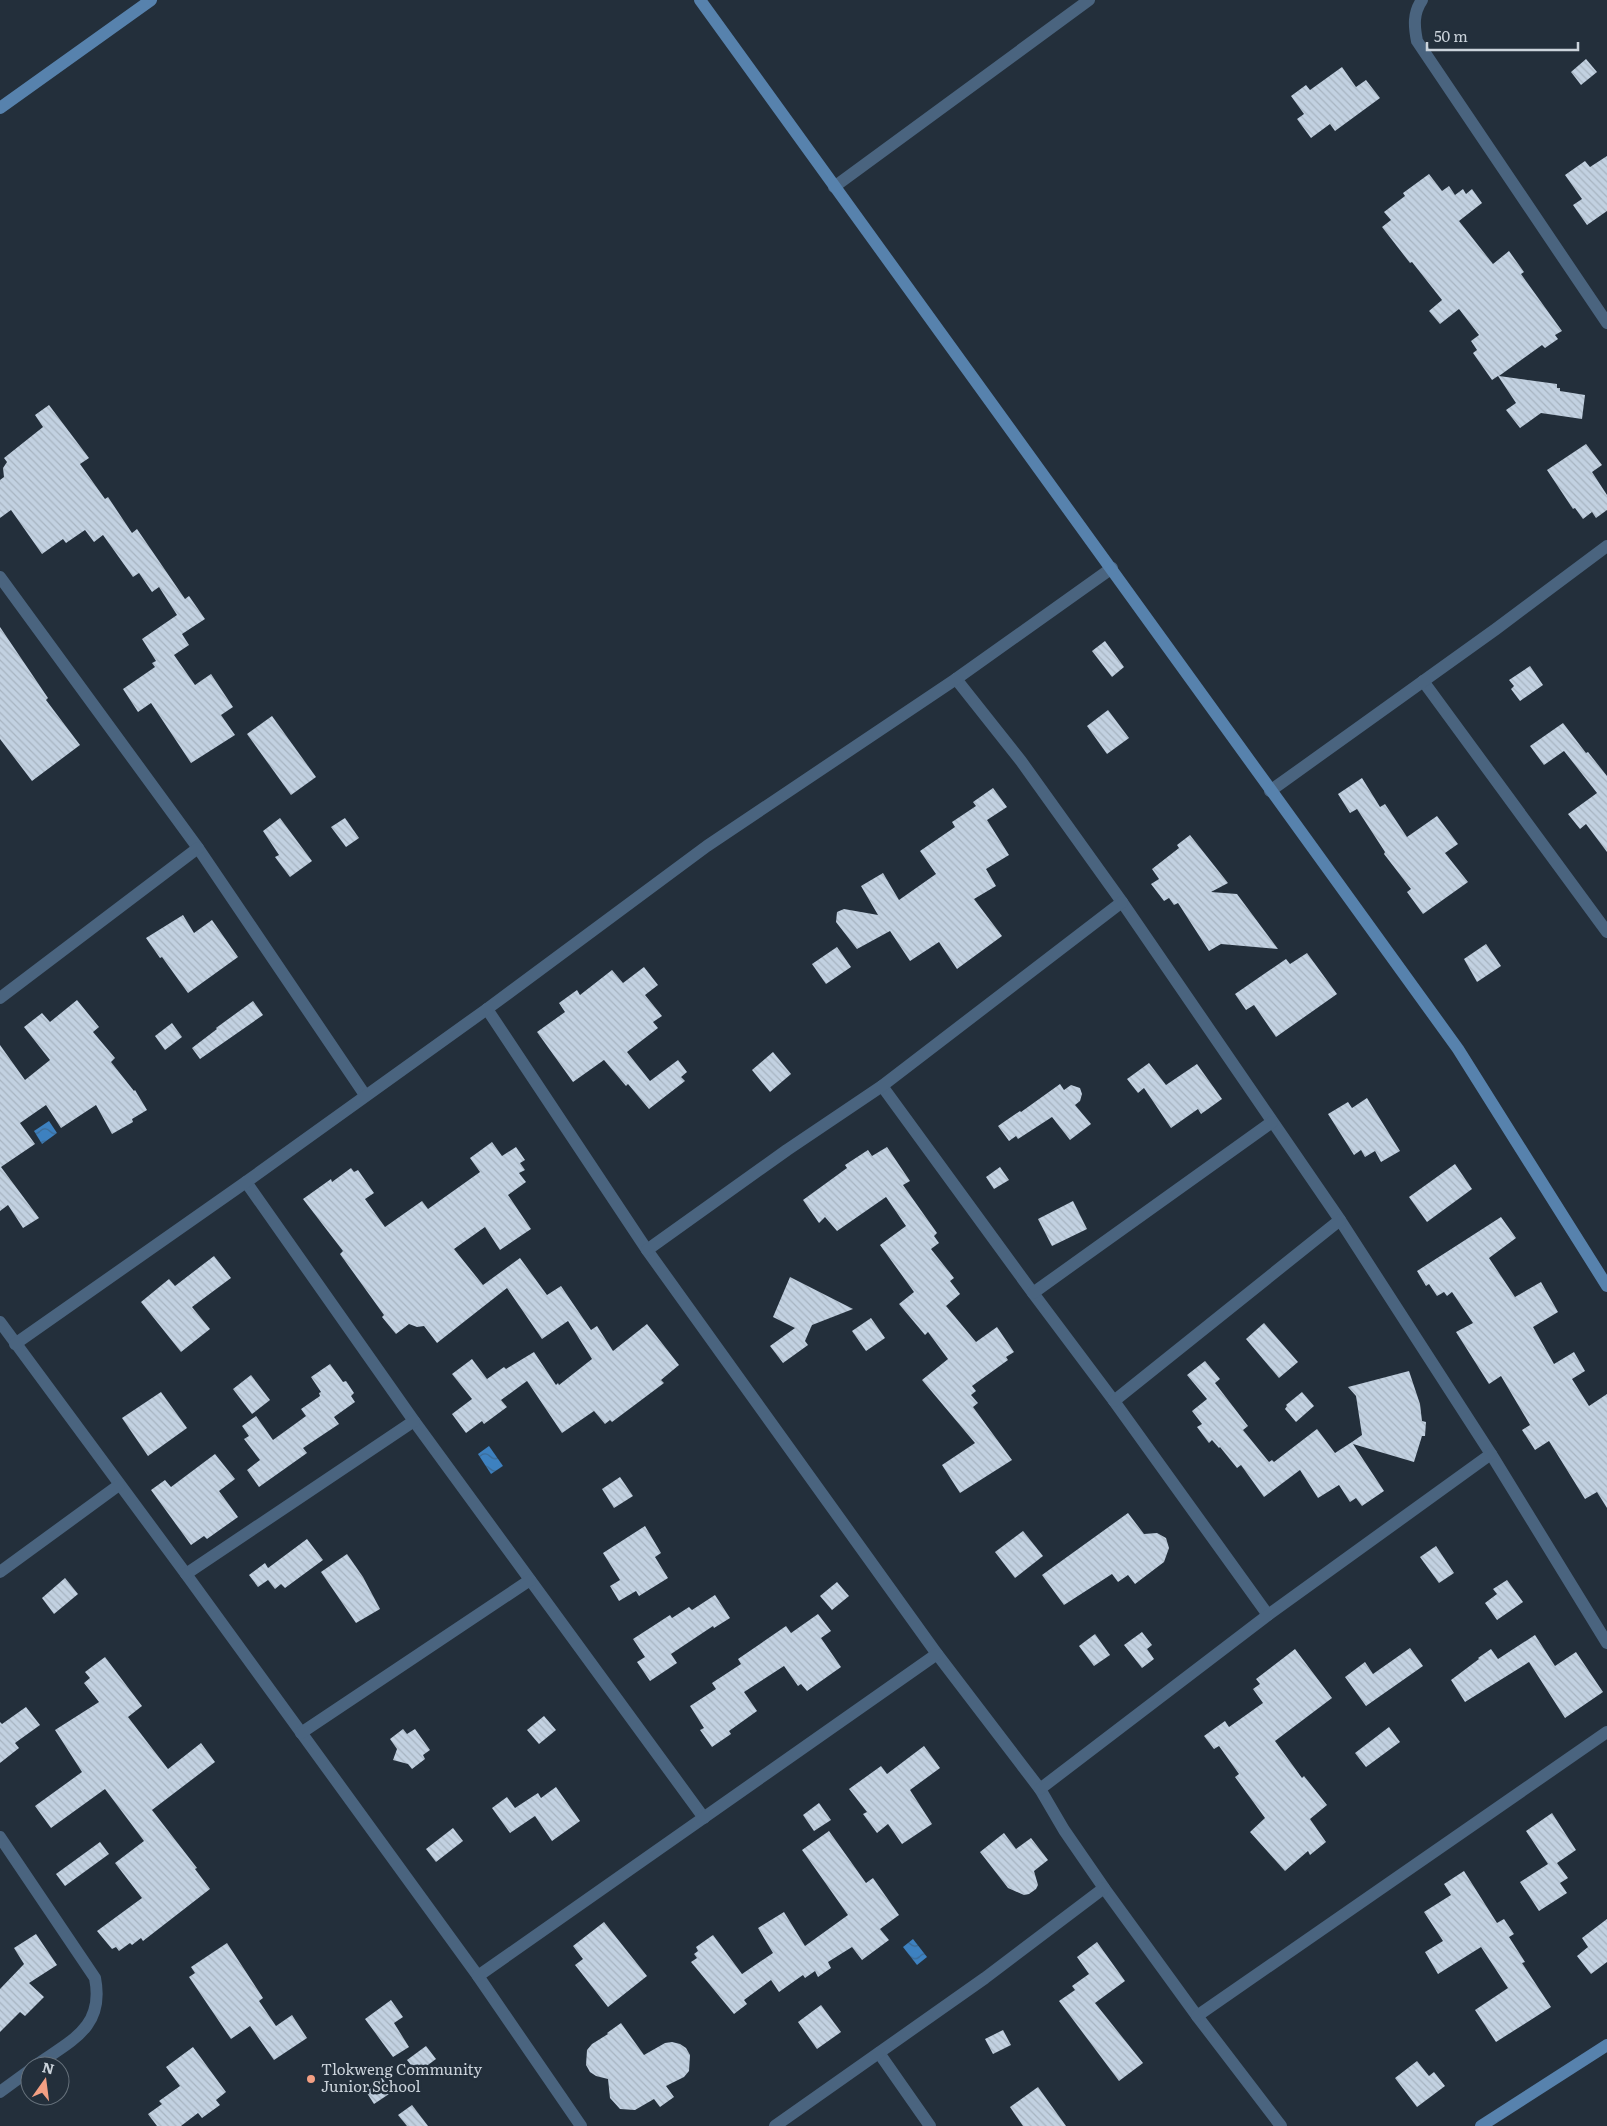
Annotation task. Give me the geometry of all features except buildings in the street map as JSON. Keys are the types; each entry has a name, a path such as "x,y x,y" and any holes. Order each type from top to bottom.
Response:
{"street":[{"path":"0,108 151,0"},
{"path":"700,0 1458,1049 1607,1286"},
{"path":"834,187 1089,0"},
{"path":"1422,0 1418,6 1415,19 1417,41 1607,323"},
{"path":"1270,791 1607,546"},
{"path":"15,1344 246,1182 364,1095 487,1009 707,846 956,679 1112,568"},
{"path":"0,577 198,848 364,1095"},
{"path":"956,679 1020,761 1122,902 1340,1220 1491,1454 1607,1643"},
{"path":"1423,681 1603,917 1607,932"},
{"path":"0,998 198,848"},
{"path":"647,1250 787,1150 882,1086 1122,902"},
{"path":"487,1009 647,1250 937,1654 1040,1789 1064,1830 1104,1888 1197,2016 1282,2126"},
{"path":"882,1086 1114,1401 1268,1615"},
{"path":"1033,1293 1272,1122"},
{"path":"246,1182 414,1422 704,1818"},
{"path":"1114,1401 1340,1220"},
{"path":"0,1322 478,1976 580,2126"},
{"path":"186,1574 414,1422"},
{"path":"1040,1789 1268,1615 1491,1454"},
{"path":"0,1572 120,1485"},
{"path":"302,1733 530,1580"},
{"path":"478,1976 937,1654"},
{"path":"1197,2016 1607,1732"},
{"path":"0,1838 95,1978 97,1991 93,2017 85,2030 49,2056"},
{"path":"774,2126 985,1978 1104,1888"},
{"path":"1481,2126 1607,2045"},
{"path":"879,2053 930,2126"},
{"path":"0,2092 20,2077"}],"water":[{"path":"49,1121 57,1133 42,1144 34,1131"},
{"path":"489,1446 503,1466 491,1474 478,1454"},
{"path":"913,1939 927,1957 917,1965 903,1947"}],"place":[{"name":"Tlokweng Community Junior School","path":"311,2079"}]}
